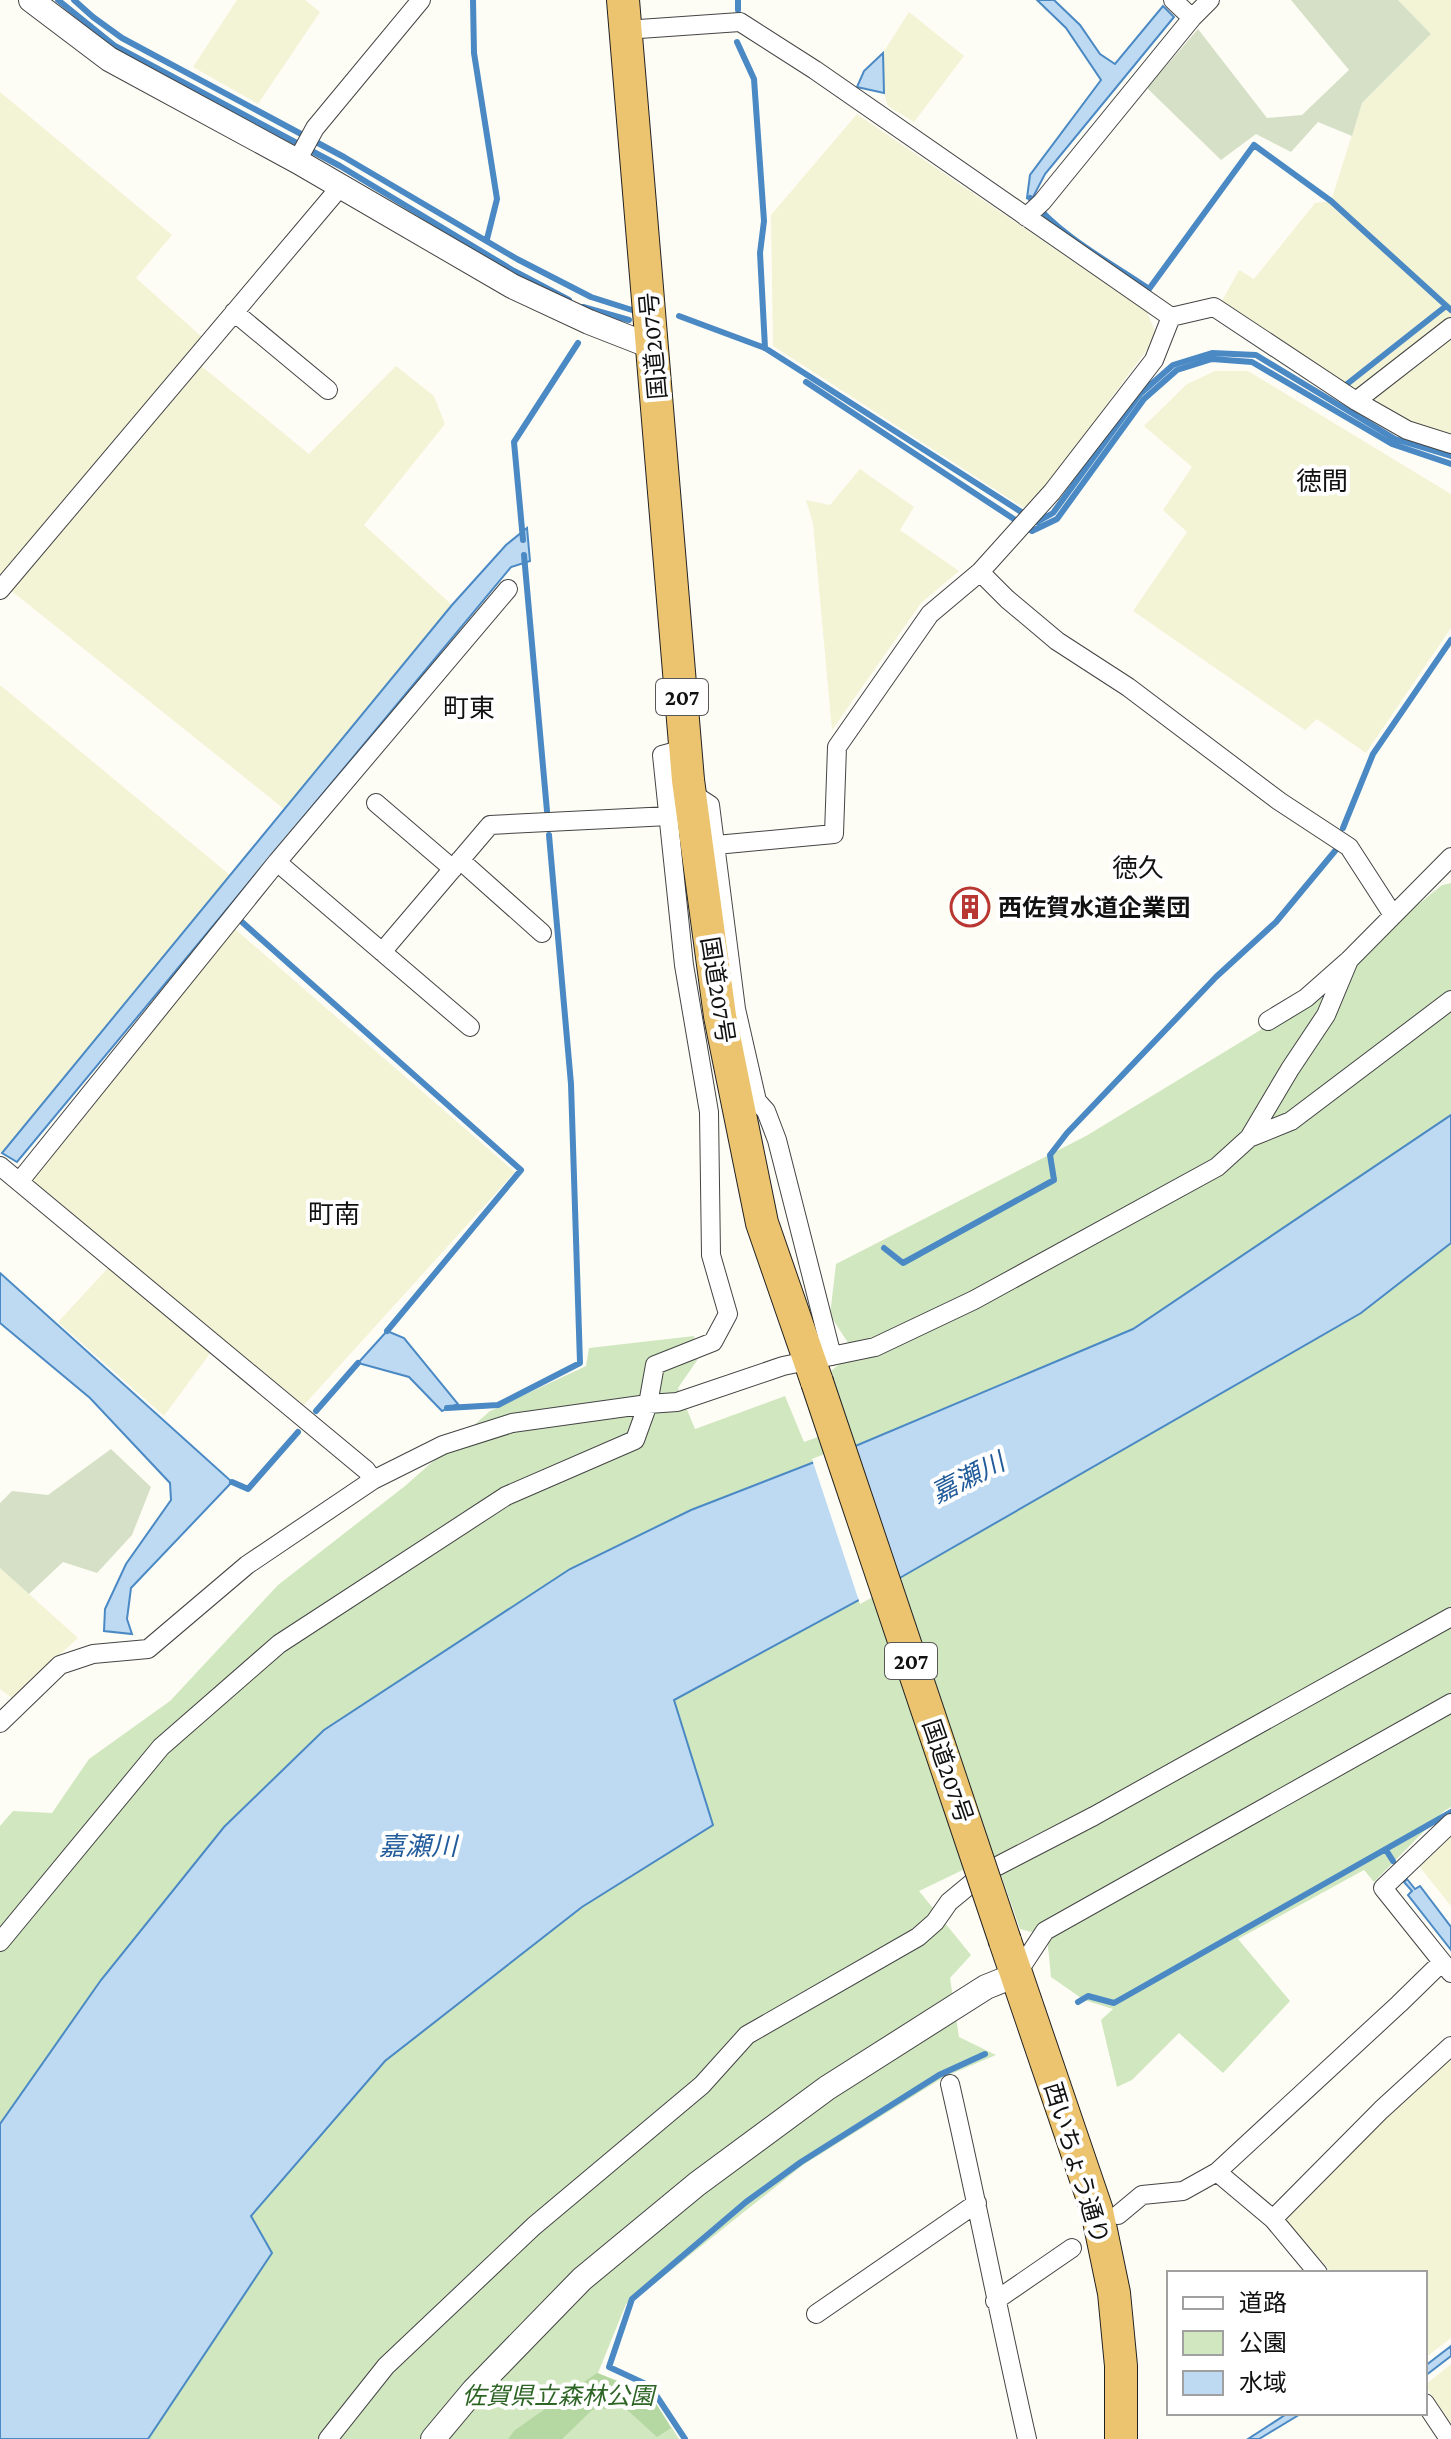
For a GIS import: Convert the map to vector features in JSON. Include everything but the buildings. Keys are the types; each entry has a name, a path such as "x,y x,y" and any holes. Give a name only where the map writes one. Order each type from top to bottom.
{"highway":[{"name":"国道207号","path":"624,15 685,741 720,1016 762,1223 820,1366 1005,1941"},
{"name":"西いちょう通り","path":"1005,1941 1097,2211 1114,2293 1121,2366 1121,2439"}],"street":[{"path":"31,0 109,59 297,161 512,286 589,322 653,347"},
{"path":"297,161 315,128 421,0"},
{"path":"1026,217 1042,202 1182,9 1210,0"},
{"path":"624,15 740,22 815,70 1171,317 1214,307 1351,398 1407,430 1451,444"},
{"path":"0,590 341,186"},
{"path":"234,312 328,390"},
{"path":"716,845 834,834 837,747 930,614 980,572 1052,492 1154,360 1171,317"},
{"path":"1351,398 1451,327"},
{"path":"980,572 1057,641 1128,687 1279,801 1349,847 1393,915"},
{"path":"19,1182 277,862 508,589"},
{"path":"0,1942 161,1747 279,1644 506,1496 635,1440 648,1404 655,1365 713,1342 728,1314 711,1255 709,1112 684,965 662,755 673,752 685,741"},
{"path":"690,792 710,805 736,1009 757,1101 766,1111 777,1140 820,1366"},
{"path":"376,803 542,933"},
{"path":"382,952 490,825 669,816"},
{"path":"1268,1021 1306,998 1349,960 1451,857"},
{"path":"277,862 470,1027"},
{"path":"3,1714 60,1665 93,1654 148,1649 247,1565 373,1480 443,1445 512,1423 677,1402 783,1366 820,1366 875,1347 974,1300 1217,1167 1249,1138 1326,1015 1349,960"},
{"path":"1249,1138 1291,1121 1451,1000"},
{"path":"0,1166 366,1470 373,1480"},
{"path":"328,2439 386,2366 534,2226 702,2085 747,2035 918,1937 935,1922 949,1902 984,1873 1094,1816 1451,1617"},
{"path":"433,2439 474,2390 582,2279 697,2184 827,2088 986,1987 1016,1975 1045,1931 1451,1703"},
{"path":"1118,2215 1142,2195 1183,2191 1217,2172 1399,2004 1446,1967 1383,1888 1451,1823"},
{"path":"1273,2219 1381,2110 1451,2046"},
{"path":"950,2084 1027,2439"},
{"path":"1217,2172 1273,2219 1316,2271"},
{"path":"816,2314 977,2203"},
{"path":"995,2301 1072,2248"},
{"path":"1427,2406 1449,2439"}],"green space":[{"path":"237,0 305,0 320,12 258,104 193,67"},
{"path":"1291,0 1398,0 1431,34 1362,103 1352,136 1318,122 1291,152 1256,134 1221,160 1147,88 1198,29 1267,118 1302,115 1349,70"},
{"path":"1398,0 1451,0 1451,439 1376,407 1222,301 1239,270 1254,279 1315,203 1331,201 1362,103 1431,34"},
{"path":"909,12 964,56 914,122 888,106 884,93 883,53"},
{"path":"0,92 172,235 136,278 202,337 188,355 309,454 396,366 434,396 445,424 364,525 452,605 284,809 9,589 0,599"},
{"path":"857,114 1147,312 1157,336 1053,477 1024,508 773,346 771,215"},
{"path":"1215,371 1248,371 1451,494 1451,628 1366,753 1317,719 1305,730 1133,611 1187,532 1163,510 1192,467 1144,426 1187,384"},
{"path":"860,469 914,507 900,530 959,571 921,603 832,730 813,523 806,500 830,505"},
{"path":"0,685 230,875 2,1153 0,1151"},
{"path":"1451,883 1451,1115 1133,1329 853,1447 691,1510 570,1569 101,1980 0,2124 0,1826 13,1811 52,1813 89,1759 170,1701 278,1585 405,1486 490,1411 586,1366 589,1348 694,1336 698,1359 678,1388 695,1429 785,1396 804,1442 848,1426 831,1371 854,1352 830,1315 836,1264 1086,1136 1277,1020 1442,885"},
{"path":"235,929 515,1172 304,1405 28,1180"},
{"name":"佐賀県立森林公園","path":"1451,1243 1451,1807 1374,1882 1364,1870 1238,1939 1290,2001 1223,2073 1179,2033 1132,2080 1117,2087 1101,2020 1113,2009 1084,2000 1051,1977 1047,1936 1020,1929 994,1855 919,1891 971,1955 950,1978 959,2037 996,2055 944,2077 803,2165 626,2304 598,2373 650,2394 679,2439 148,2439 160,2419 250,2216 385,2060 582,1907 713,1825 674,1700 898,1579 1361,1313"},
{"path":"109,1267 211,1352 164,1416 58,1322"},
{"path":"111,1449 151,1487 132,1535 97,1573 63,1562 29,1594 0,1568 0,1503 12,1491 48,1495"},
{"path":"0,1568 78,1638 12,1698 0,1689"},
{"path":"1451,1836 1451,1906 1419,1866"},
{"path":"1451,2059 1451,2338 1427,2356 1427,2271 1330,2271 1286,2219 1391,2113"},
{"path":"1451,2364 1451,2424 1427,2388 1427,2383"},
{"path":"597,2373 650,2394 671,2428 657,2437 624,2407 592,2410 562,2439 508,2439 515,2430"}],"water":[{"path":"1037,0 1054,0 1080,25 1100,54 1115,64 1163,6 1174,17 1045,174 1033,197 1027,198 1030,175 1101,80 1066,28"},
{"path":"883,53 884,93 857,87 864,71"},
{"path":"527,528 530,561 511,567 17,1162 2,1153 452,605 506,545"},
{"name":"嘉瀬川","path":"1451,1115 1451,1243 1361,1313 898,1579 674,1700 713,1825 582,1907 385,2061 251,2216 272,2253 148,2439 0,2439 0,2124 101,1980 224,1827 324,1730 570,1569 691,1510 853,1447 1133,1329"},
{"path":"0,1273 232,1482 131,1588 127,1619 132,1634 104,1631 105,1609 126,1564 171,1500 170,1483 90,1398 0,1323"},
{"path":"387,1331 404,1338 458,1404 442,1411 409,1377 358,1363"},
{"path":"1407,1879 1415,1889 1420,1886 1451,1927 1451,1950 1408,1895 1412,1891 1404,1882"},
{"path":"1451,2346 1451,2356 1427,2374 1427,2364"},
{"path":"1285,2415 1299,2415 1259,2439 1248,2439"}],"pier":[{"path":"852,1443 899,1583 860,1604 812,1459"}],"waterway":[{"path":"58,0 115,46 340,166 514,271 569,300"},
{"path":"74,0 122,38 344,157 517,259 591,297 632,310"},
{"path":"473,0 474,53 497,199 487,239"},
{"path":"738,0 738,10"},
{"path":"737,42 754,79 764,221 760,253 765,348"},
{"path":"1030,198 1070,237 1149,289 1254,145 1331,201 1451,310"},
{"path":"1342,388 1446,306"},
{"path":"583,307 629,320"},
{"path":"679,316 765,348 1037,522 1053,513 1140,394 1173,365 1212,353 1256,355 1395,439 1451,456"},
{"path":"523,540 514,442 578,343"},
{"path":"806,382 1032,531 1057,519 1144,399 1177,370 1212,359 1252,362 1392,444 1451,464"},
{"path":"524,555 547,811"},
{"path":"1343,828 1373,754 1451,640"},
{"path":"447,1408 498,1405 580,1363 571,1084 549,835"},
{"path":"884,1248 903,1263 1054,1180 1050,1155 1067,1133 1216,977 1276,922 1335,851"},
{"path":"242,922 521,1170 387,1331"},
{"path":"316,1411 358,1363"},
{"path":"232,1482 248,1489 298,1432"},
{"path":"1078,2002 1088,1996 1114,2003 1451,1812"},
{"path":"1386,1850 1393,1861"},
{"path":"685,2439 650,2386 609,2367 632,2299 746,2202 801,2162 939,2075 985,2054"}],"place":[{"name":"西佐賀水道企業団","path":"970,907"}],"district":[{"name":"徳間","path":"1322,481"},
{"name":"町東","path":"469,708"},
{"name":"徳久","path":"1138,868"},
{"name":"町南","path":"334,1214"}]}
